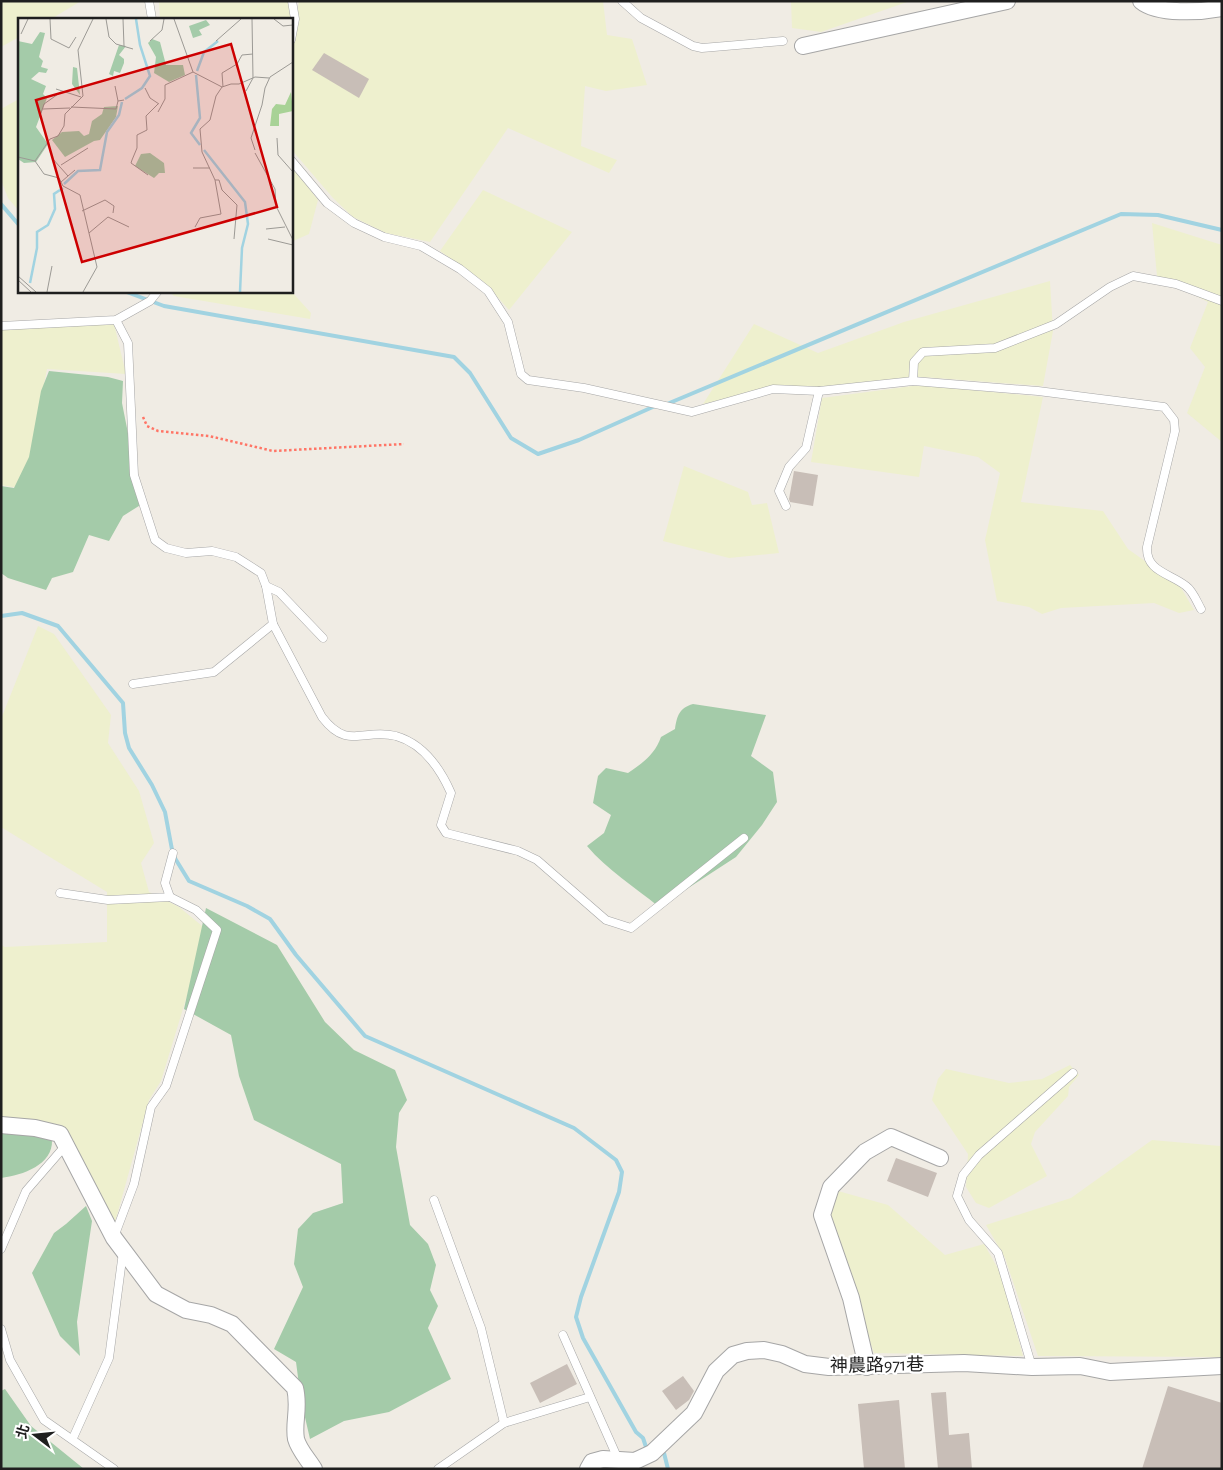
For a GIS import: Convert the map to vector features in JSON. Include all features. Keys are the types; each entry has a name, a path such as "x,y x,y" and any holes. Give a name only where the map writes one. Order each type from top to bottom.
{"street":[{"path":"803,46 1007,1"},
{"path":"1141,1 1147,6 1162,11 1222,8"},
{"path":"1,1125 51,1130 60,1134 119,1244 156,1294 186,1310 211,1315 232,1324 295,1388 299,1402 296,1437 299,1446 314,1469"},
{"path":"866,1367 851,1298 822,1215 831,1187 865,1152 891,1137 940,1158"},
{"name":"神農路971巷","path":"588,1469 592,1462 603,1459 635,1461 652,1453 665,1443 694,1413 716,1372 733,1355 746,1351 764,1350 782,1354 805,1364 829,1367 964,1362 1032,1367 1080,1366 1110,1372 1222,1366"}],"lane":[{"path":"149,1 152,18"},
{"path":"292,1 295,19 292,35"},
{"path":"622,1 641,18 693,46 702,48 783,41"},
{"path":"292,161 327,203 354,223 384,237 421,246 460,269 488,291 508,322 521,374 528,380 584,388 692,412 773,389 819,391 913,380 1038,391 1164,407 1174,420 1175,431 1146,557 1152,567 1188,586 1201,609"},
{"path":"913,380 914,362 923,352 995,348 1056,324 1110,287 1132,276 1176,284 1222,301"},
{"path":"1,326 116,320 150,301 157,292"},
{"path":"116,320 128,343 134,475 154,540 166,548 186,553 212,551 236,557 261,572 266,586 273,624 322,717 332,731 343,736 395,736 413,744 430,757 441,771 451,792 441,825 446,833 518,851 537,860 606,920 631,928 744,838"},
{"path":"786,506 780,492 789,467 806,448 819,391"},
{"path":"266,586 279,592 324,638"},
{"path":"133,684 214,672 273,624"},
{"path":"170,897 165,883 173,853"},
{"path":"60,893 108,900 170,897 196,910 217,930 166,1086 151,1108 119,1244 109,1358 73,1438"},
{"path":"1032,1367 998,1253 968,1220 957,1196 962,1175 980,1155 1072,1073"},
{"path":"1,1249 26,1190 66,1145"},
{"path":"434,1200 481,1328 504,1423"},
{"path":"1,1329 10,1360 44,1420 73,1438 114,1469"},
{"path":"563,1335 618,1459"},
{"path":"438,1469 504,1423 590,1397"}],"path":[{"path":"142,409 147,426 158,431 209,436 273,451 404,444"}],"green space":[{"path":"1,1 81,1 53,18 18,18 18,38 1,47"},
{"path":"159,1 288,1 292,18 160,18"},
{"path":"299,1 603,1 607,35 632,39 647,85 606,91 585,86 581,146 617,160 609,173 508,128 430,242 386,233 353,217 333,198 292,150 292,50"},
{"path":"791,1 910,1 821,32 792,28"},
{"path":"18,100 18,210 8,198 1,180 1,109"},
{"path":"292,166 318,200 309,234 292,242"},
{"path":"483,190 572,232 509,310 484,282 440,251"},
{"path":"1152,223 1222,245 1222,442 1187,413 1205,367 1190,348 1208,302 1157,276"},
{"path":"1050,281 1053,331 1043,386 923,377 820,387 778,386 703,404 754,324 818,353 904,322"},
{"path":"169,292 292,292 311,313 310,319 174,296"},
{"path":"114,324 126,374 47,369 24,489 1,485 1,329"},
{"path":"49,371 108,377 123,381 122,403 142,504 123,516 109,541 89,535 73,572 52,578 46,590 8,578 1,573 1,486 14,488 29,457 41,391"},
{"path":"920,385 1043,397 1021,502 1103,511 1128,549 1180,586 1194,610 1179,613 1154,603 1061,608 1042,614 1029,607 997,601 985,540 1000,473 978,457 924,446 919,477 811,462 822,398"},
{"path":"684,466 748,492 752,505 767,503 779,553 729,558 663,541"},
{"path":"38,626 54,634 111,715 108,743 139,791 154,843 141,863 149,892 179,907 207,930 161,1081 149,1100 114,1226 62,1125 1,1117 1,945 5,947 107,942 107,892 1,827 1,719"},
{"path":"693,704 766,715 751,756 773,772 777,802 762,825 736,857 659,907 612,871 587,846 604,833 611,815 593,803 598,776 606,768 628,773 639,766 652,753 661,737 675,729 678,716 682,710"},
{"path":"206,908 277,945 325,1022 354,1050 395,1070 407,1100 399,1113 396,1147 410,1225 428,1244 436,1265 430,1290 438,1306 428,1328 451,1379 389,1412 344,1421 310,1439 301,1400 296,1362 274,1349 303,1287 294,1264 298,1229 313,1213 343,1203 341,1164 254,1120 239,1076 231,1035 184,1009"},
{"path":"1070,1065 1079,1075 1069,1087 1068,1096 1035,1132 1031,1144 1047,1176 989,1208 976,1203 966,1187 968,1154 932,1100 938,1079 946,1069 1009,1083 1042,1079"},
{"path":"1,1131 14,1131 52,1140 48,1156 27,1171 1,1178"},
{"path":"1152,1140 1220,1146 1222,1148 1222,1357 1038,1356 1005,1258 986,1225 1071,1198"},
{"path":"838,1191 888,1205 945,1255 984,1244 1000,1272 1023,1356 874,1353 827,1216 832,1200"},
{"path":"86,1206 92,1221 77,1322 80,1356 60,1336 32,1273 54,1233"},
{"path":"5,1389 31,1426 84,1469 1,1469 1,1391"}],"building":[{"path":"324,53 369,79 359,98 312,70"},
{"path":"794,471 818,475 813,506 790,502"},
{"path":"896,1158 937,1173 928,1197 887,1181"},
{"path":"567,1364 577,1384 540,1403 530,1383"},
{"path":"683,1376 694,1391 689,1400 676,1410 662,1391"},
{"path":"1168,1386 1222,1403 1222,1469 1142,1469"},
{"path":"946,1392 949,1435 969,1433 972,1469 938,1469 931,1393"},
{"path":"899,1400 905,1469 864,1469 858,1404"}],"waterway":[{"path":"1,204 18,224"},
{"path":"667,404 1121,214 1158,215 1222,230"},
{"path":"127,292 164,306 454,357 470,373 511,438 538,454 579,440 655,406"},
{"path":"1,616 22,613 58,626 123,703 125,733 129,748 152,785 165,812 173,855 189,881 247,906 270,919 296,955 365,1036 574,1128 616,1160 622,1172 619,1192 581,1297 576,1317 583,1338 636,1432 643,1438 647,1450"},
{"path":"660,1453 664,1453 668,1469"}]}
